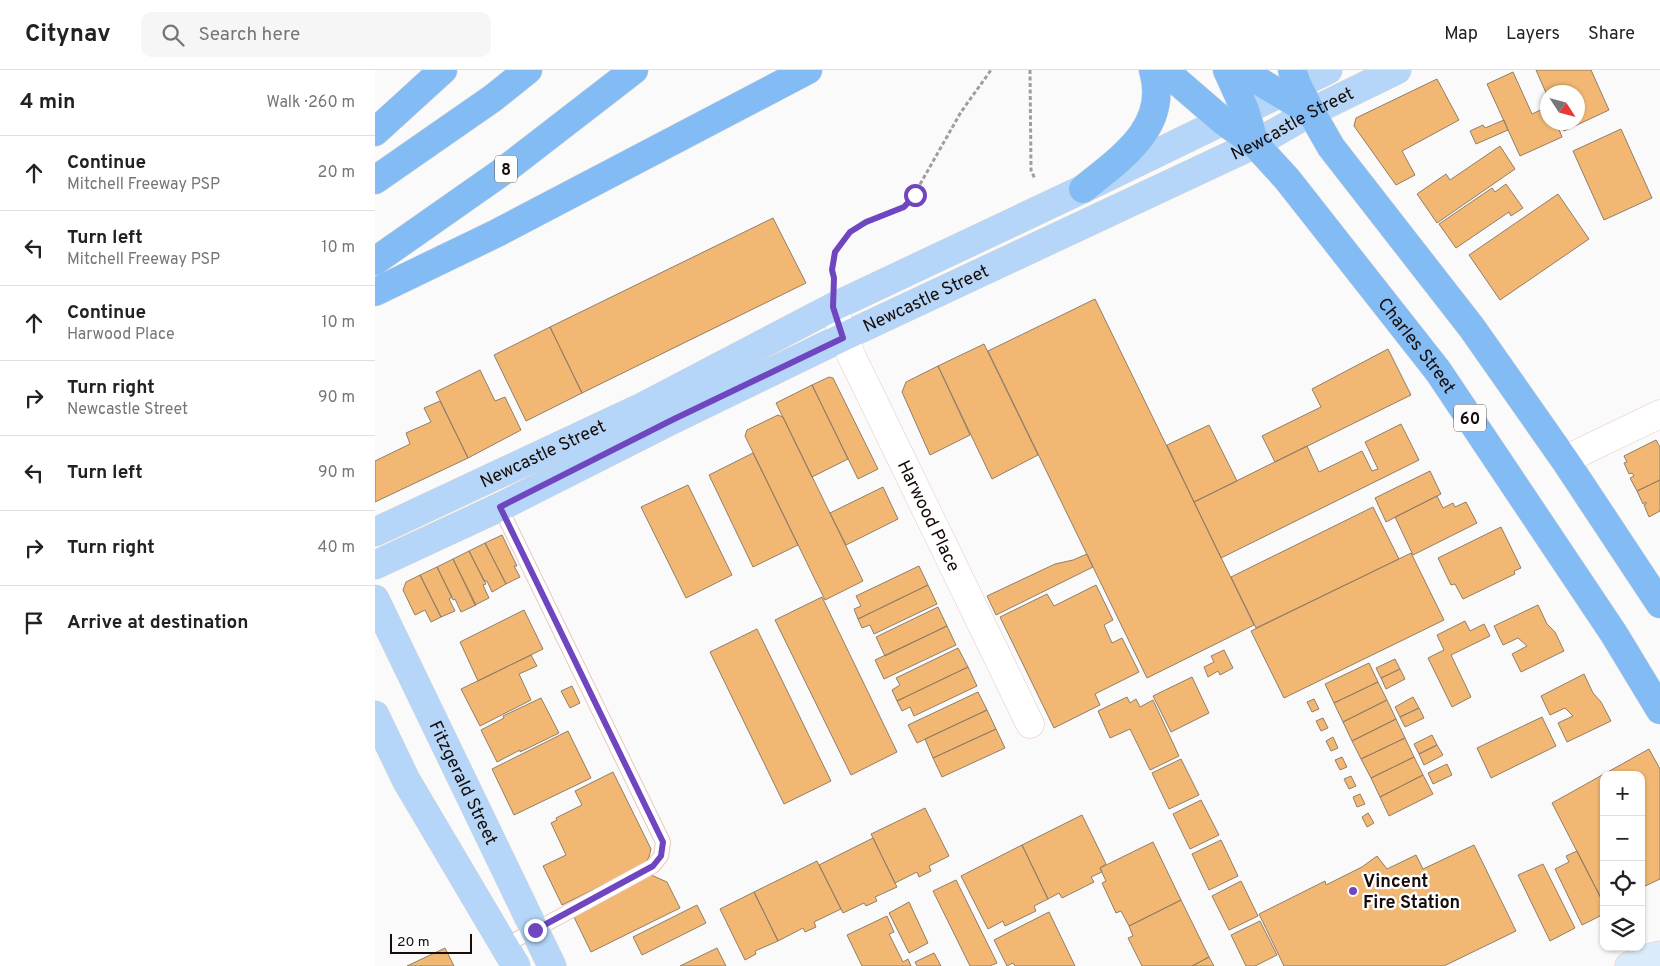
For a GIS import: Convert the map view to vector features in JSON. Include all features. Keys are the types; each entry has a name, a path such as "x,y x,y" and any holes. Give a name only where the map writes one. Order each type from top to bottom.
{"highway":[{"path":"375,132 443,70"},
{"path":"375,180 493,98 528,70"},
{"name":"8","path":"375,261 502,172 634,70"},
{"path":"375,292 497,233 808,70"},
{"path":"1083,189 1132,147 1146,128 1152,117 1157,100 1158,87 1153,70"},
{"name":"Charles Street","path":"1164,70 1234,116 1255,144 1287,179 1438,371 1614,634 1660,710"},
{"path":"1227,70 1234,116"},
{"path":"1240,70 1289,83 1311,112 1331,147 1473,328 1566,462 1660,604"}],"main road":[{"name":"Newcastle Street","path":"375,532 641,408 833,307 1234,116 1289,83 1328,70"},
{"name":"Newcastle Street","path":"375,565 500,507 672,420 843,338 1255,144 1311,112 1397,70"},
{"name":"Fitzgerald Street","path":"375,599 552,966"},
{"path":"375,716 407,780 510,956"}],"street":[{"name":"Harwood Place","path":"833,307 843,338 1030,724"},
{"path":"1566,462 1579,453 1660,414"}],"lane":[{"path":"500,507 663,842 661,856 653,866 535,930 510,956"}],"path":[{"path":"833,307 834,278 832,270 833,258 838,246 850,232 866,222 904,207 910,202 961,112 991,70"},
{"path":"1030,70 1031,170 1035,179"}],"building":[{"path":"1536,70 1591,70 1609,110 1585,121 1585,85 1543,85"},
{"path":"1513,72 1532,114 1540,110 1540,130 1559,130 1562,137 1520,156 1487,84"},
{"path":"1437,79 1459,120 1402,151 1415,175 1396,185 1354,126 1356,118"},
{"path":"1504,120 1508,130 1476,144 1470,131 1483,125 1485,128"},
{"path":"1621,129 1652,198 1604,220 1573,151"},
{"path":"1500,146 1515,169 1437,223 1417,194 1446,174 1450,180"},
{"path":"1506,184 1523,208 1511,216 1509,212 1456,248 1439,224 1492,188 1495,192"},
{"path":"1558,194 1589,239 1500,300 1469,255"},
{"path":"773,218 806,283 582,393 550,327"},
{"path":"1095,299 1254,625 1147,678 988,351"},
{"path":"550,327 582,393 526,421 494,355"},
{"path":"984,344 1038,455 992,479 938,366"},
{"path":"1388,349 1411,395 1275,462 1262,436 1321,407 1312,389"},
{"path":"938,366 970,435 930,455 902,392 906,382"},
{"path":"480,370 495,401 505,397 521,430 468,458 436,392"},
{"path":"829,377 833,378 878,469 858,479 812,385"},
{"path":"812,385 848,459 812,477 776,403"},
{"path":"440,401 468,458 375,502 375,461 410,444 406,433 431,422 424,408"},
{"path":"778,415 783,417 863,581 825,600 745,436 747,430"},
{"path":"1401,424 1419,460 1221,558 1194,502 1307,446 1319,472 1362,451 1372,471 1378,469 1365,442"},
{"path":"1209,425 1237,481 1194,502 1167,445"},
{"path":"1656,440 1660,447 1660,480 1637,491 1630,478 1634,476 1632,473 1629,474 1624,463 1627,462 1624,456"},
{"path":"753,453 798,545 753,567 709,475"},
{"path":"1430,471 1441,494 1386,522 1375,498"},
{"path":"1660,480 1660,511 1649,517 1644,505 1646,502 1643,504 1637,491"},
{"path":"688,485 732,575 686,598 641,507"},
{"path":"883,487 898,519 846,545 830,513"},
{"path":"1437,496 1443,508 1453,503 1455,507 1466,502 1477,523 1413,555 1395,517"},
{"path":"1373,507 1399,559 1256,628 1231,577"},
{"path":"1501,527 1521,568 1514,571 1515,574 1463,599 1455,584 1451,585 1438,558"},
{"path":"502,535 517,566 514,566 520,577 506,584 485,543"},
{"path":"485,543 506,584 492,592 487,581 484,581 469,551"},
{"path":"469,551 486,584 483,585 489,598 475,605 453,559"},
{"path":"1411,553 1444,620 1284,698 1251,631"},
{"path":"1087,554 1093,567 996,615 987,596 1055,564 1073,560"},
{"path":"453,559 476,605 461,612 437,567"},
{"path":"919,566 928,585 858,619 854,609 861,606 856,596"},
{"path":"437,567 452,597 449,599 455,611 441,617 420,575"},
{"path":"420,575 441,617 431,622 425,610 415,615 403,590 406,582"},
{"path":"928,585 937,604 874,634 870,625 862,628 858,619"},
{"path":"1096,585 1113,620 1104,625 1112,643 1122,638 1139,672 1095,694 1100,705 1054,728 1000,617 1047,594 1054,606"},
{"path":"822,597 897,752 851,775 775,620"},
{"path":"1538,605 1547,624 1555,632 1564,651 1521,672 1512,654 1527,646 1518,638 1503,645 1494,626"},
{"path":"938,607 947,626 885,656 876,637"},
{"path":"524,610 543,649 478,681 460,642"},
{"path":"1465,621 1470,631 1484,624 1490,636 1451,655 1471,697 1452,707 1428,658 1444,650 1437,635"},
{"path":"947,626 956,645 884,679 875,660"},
{"path":"757,629 831,781 784,804 710,652"},
{"path":"958,648 968,667 897,701 892,690 900,685 896,678"},
{"path":"1224,650 1233,668 1220,675 1218,671 1208,677 1204,667 1214,662 1211,656"},
{"path":"531,655 537,666 519,674 531,700 480,726 461,689"},
{"path":"1395,659 1400,669 1381,678 1376,668"},
{"path":"1369,663 1378,682 1334,703 1325,684"},
{"path":"968,667 977,686 914,716 910,707 902,711 897,701"},
{"path":"1400,669 1405,679 1386,689 1381,678"},
{"path":"1584,674 1593,693 1601,702 1611,721 1567,742 1558,723 1573,716 1565,708 1550,715 1541,696"},
{"path":"1192,677 1209,713 1171,732 1153,696"},
{"path":"1378,682 1387,700 1343,722 1334,703"},
{"path":"572,686 580,703 570,708 561,691"},
{"path":"978,692 987,710 917,743 908,725"},
{"path":"1127,697 1130,703 1136,699 1140,707 1153,700 1179,756 1150,770 1130,729 1110,738 1098,711"},
{"path":"1413,697 1419,708 1400,717 1395,707"},
{"path":"541,698 559,733 497,762 481,730 504,718 503,716"},
{"path":"1314,699 1319,709 1312,712 1307,702"},
{"path":"1387,700 1396,719 1352,741 1343,722"},
{"path":"1419,708 1424,718 1405,727 1400,717"},
{"path":"987,710 996,729 933,758 925,739"},
{"path":"1542,717 1556,746 1491,778 1477,748"},
{"path":"1323,718 1328,728 1321,731 1316,721"},
{"path":"1396,719 1405,738 1361,759 1352,741"},
{"path":"996,729 1005,748 942,777 933,758"},
{"path":"568,731 591,778 514,815 492,769"},
{"path":"1432,735 1437,745 1419,754 1414,744"},
{"path":"1333,737 1338,748 1331,751 1326,741"},
{"path":"1405,738 1414,757 1371,778 1361,759"},
{"path":"1437,745 1443,755 1424,765 1419,754"},
{"path":"1649,749 1660,769 1660,879 1645,886 1645,771 1609,771"},
{"path":"1342,757 1347,767 1340,770 1335,760"},
{"path":"1414,757 1423,775 1380,797 1371,778"},
{"path":"1181,759 1199,795 1169,809 1152,773"},
{"path":"1447,764 1452,775 1433,784 1428,773"},
{"path":"613,772 651,849 649,857 645,864 562,905 543,866 566,855 551,823 557,820 556,818 582,805 575,791"},
{"path":"1423,775 1433,794 1389,816 1380,797"},
{"path":"1351,776 1356,786 1349,789 1344,779"},
{"path":"1600,776 1600,896 1552,803"},
{"path":"1360,794 1365,804 1357,807 1353,797"},
{"path":"1201,800 1219,835 1190,849 1173,814"},
{"path":"925,808 949,856 929,866 931,871 919,877 917,872 895,883 871,834"},
{"path":"1368,813 1374,823 1367,827 1362,817"},
{"path":"1082,815 1106,864 1100,868 1102,872 1091,877 1094,882 1062,898 1059,893 1048,899 1022,845"},
{"path":"873,838 897,887 875,897 877,901 866,906 864,903 843,913 819,865"},
{"path":"1221,840 1238,876 1209,890 1192,854"},
{"path":"1153,842 1181,900 1129,926 1121,911 1116,913 1102,883 1106,881 1100,868"},
{"path":"1022,845 1048,899 1034,906 1036,911 1005,926 1003,921 988,929 961,876"},
{"path":"1474,845 1516,931 1444,966 1284,966 1259,914 1325,881 1326,885 1362,867 1377,856 1387,869 1416,855 1423,869"},
{"path":"1577,851 1600,896 1600,916 1582,925 1555,869 1569,862 1566,856"},
{"path":"817,861 841,909 814,922 816,927 805,932 803,928 778,941 754,892"},
{"path":"1543,864 1575,928 1550,941 1518,875"},
{"path":"649,874 667,882 680,908 591,952 572,913"},
{"path":"956,880 997,963 990,966 970,966 933,891"},
{"path":"1241,881 1258,916 1229,930 1212,896"},
{"path":"754,892 778,941 755,951 756,954 745,960 720,909"},
{"path":"1181,900 1209,957 1192,966 1142,966 1128,938 1133,936 1129,926"},
{"path":"909,902 928,943 909,953 889,913"},
{"path":"697,905 706,923 642,955 633,937"},
{"path":"1049,912 1075,966 1015,966 1013,963 1007,966 994,940"},
{"path":"887,916 894,932 889,934 903,962 908,959 911,966 862,966 847,935"},
{"path":"1260,921 1277,955 1255,966 1246,966 1231,935"},
{"path":"445,948 454,966 407,966"},
{"path":"717,948 726,966 680,966"},
{"path":"934,953 941,966 917,966 915,962"},
{"path":"1209,957 1214,966 1192,966"}],"place":[{"name":"Vincent Fire Station","path":"1353,891"}],"route":[{"path":"535,930 653,866 661,856 663,842 500,507 672,420 843,338 833,307 834,278 832,270 833,258 838,246 850,232 866,222 904,207 915,195"}]}
